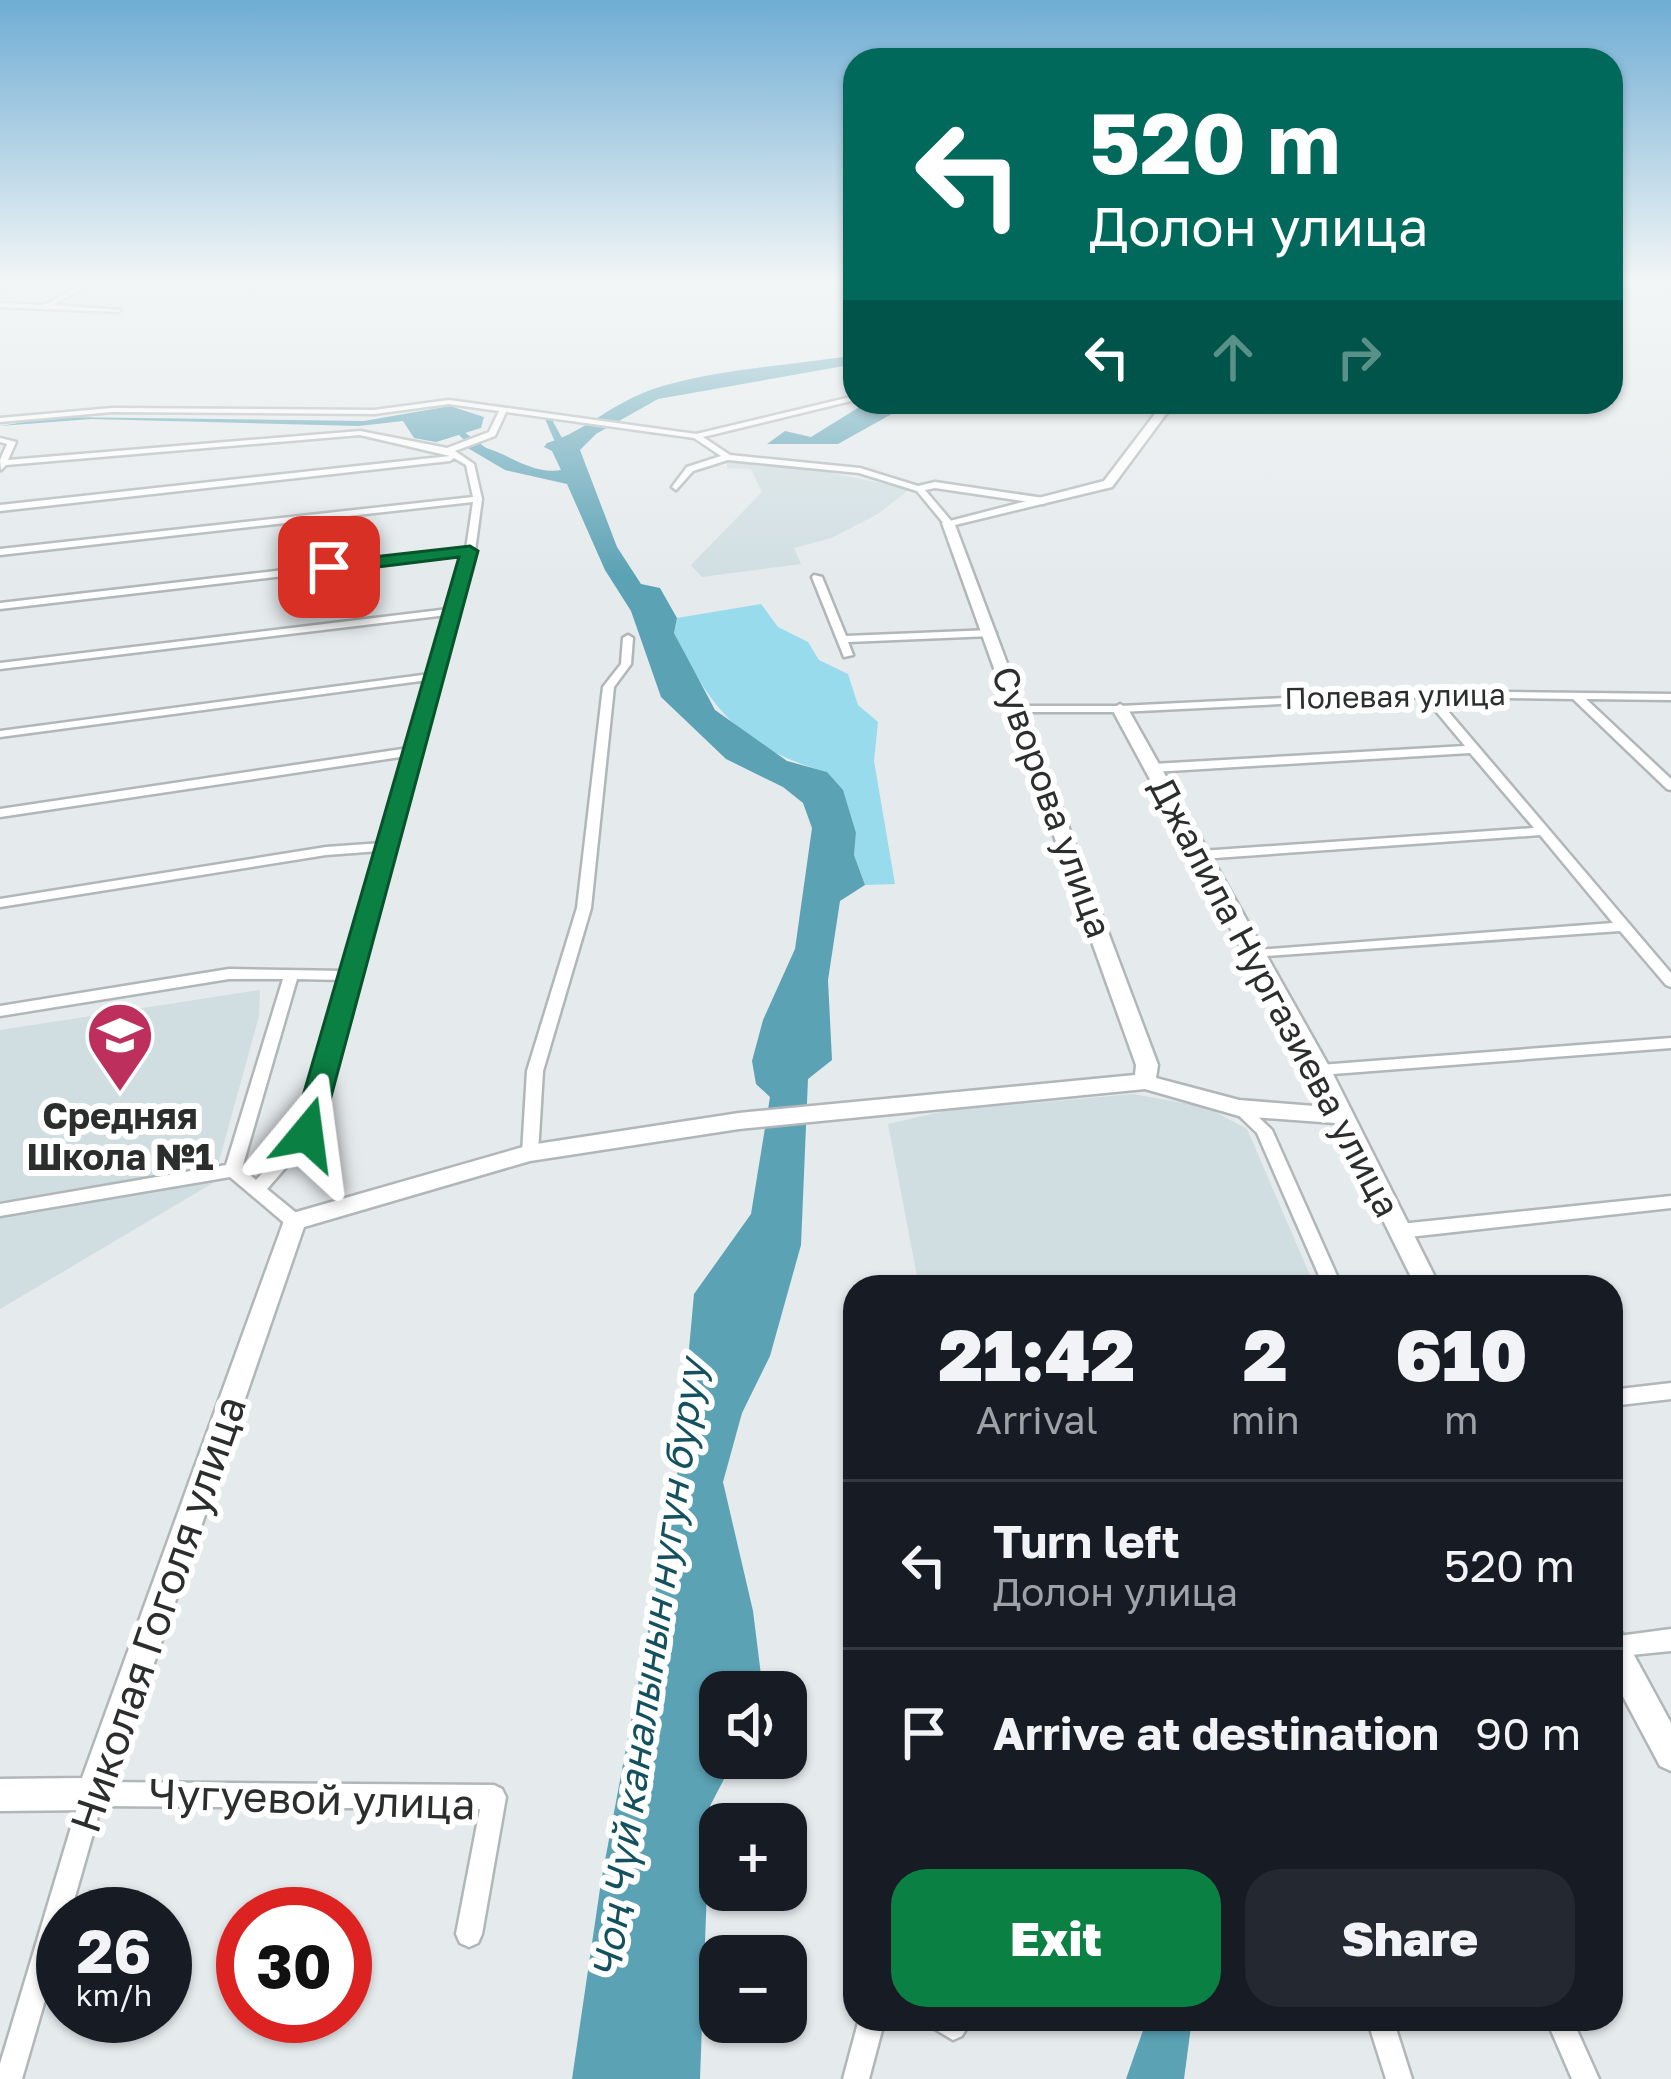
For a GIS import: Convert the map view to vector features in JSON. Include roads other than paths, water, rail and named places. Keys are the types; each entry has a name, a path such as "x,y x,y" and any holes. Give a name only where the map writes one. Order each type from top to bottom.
{"street":[{"path":"0,419 112,410 374,412 449,402 696,436 843,401"},
{"path":"0,508 465,451 501,424 504,409"},
{"path":"948,523 1108,484 1161,414"},
{"path":"1,465 360,433 465,451"},
{"path":"696,436 728,457"},
{"path":"0,440 12,442 1,465"},
{"path":"256,1190 307,1134 416,751 470,551 478,499 465,451"},
{"path":"676,487 690,469 728,457 860,471 919,488 935,485 1044,501"},
{"name":"Суворова улица","path":"919,488 948,523 991,633 1147,1065 1144,1082"},
{"path":"0,552 478,499"},
{"path":"0,606 470,551"},
{"path":"817,577 848,655"},
{"path":"0,666 455,611"},
{"path":"844,639 991,633"},
{"path":"530,1153 536,1071 584,908 609,686 626,664 628,638"},
{"path":"0,734 437,676"},
{"path":"1427,694 1671,982"},
{"name":"Полевая улица","path":"1016,709 1120,709 1427,694 1671,698"},
{"path":"1576,696 1671,786"},
{"name":"Джалила Нургазиева улица","path":"1120,709 1320,1070 1422,1275"},
{"path":"1153,768 1474,749"},
{"path":"0,813 416,751"},
{"path":"1201,855 1543,830"},
{"path":"0,903 326,851 389,846"},
{"path":"1256,954 1624,926"},
{"path":"0,1011 229,974 352,976"},
{"path":"233,1170 291,974"},
{"path":"1320,1070 1671,1043"},
{"path":"233,1170 294,1221 530,1153 739,1121 1144,1082 1239,1108 1343,1116"},
{"path":"1239,1108 1264,1130 1328,1275"},
{"path":"0,1210 233,1170"},
{"path":"1400,1231 1671,1202"},
{"name":"Николая Гоголя улица","path":"9,2079 93,1794 294,1221"},
{"path":"1623,1397 1671,1391"},
{"path":"1623,1644 1671,1640"},
{"path":"1623,1666 1671,1755"},
{"name":"Чугуевой улица","path":"0,1795 494,1798 469,1934"},
{"path":"856,2079 869,2031"},
{"path":"1383,2031 1399,2079"},
{"path":"1564,2031 1586,2079"}],"water":[{"name":"Чоң Чүй каналынын нугун буруу","path":"677,382 754,382 658,399 596,434 580,450 617,547 641,584 660,588 677,618 674,633 715,710 787,761 827,772 843,790 856,833 854,855 865,885 840,901 828,980 832,1060 808,1079 801,1245 770,1356 742,1413 723,1482 753,1611 760,1671 699,1671 699,1779 724,1779 712,1803 699,1803 699,1911 706,1911 705,1935 699,1935 700,2079 572,2079 601,1882 678,1470 694,1294 751,1214 770,1097 756,1084 752,1061 763,1020 795,949 812,828 803,803 783,787 726,759 661,697 631,611 605,570 567,484 505,470 466,447 488,448 535,468 561,470 552,451 544,447 547,443 636,396"},
{"path":"450,406 484,417 481,428 436,442 414,438 403,421 359,426 91,419 0,426 56,417 364,421"},
{"path":"848,414 892,414 838,444 767,444 785,431 811,437"},
{"path":"1143,2031 1190,2031 1184,2079 1126,2079"}],"waterway":[{"path":"546,416 558,440 576,443"},
{"path":"464,435 489,455"}],"place":[{"name":"Средняя Школа №1","path":"120,1094"}]}
